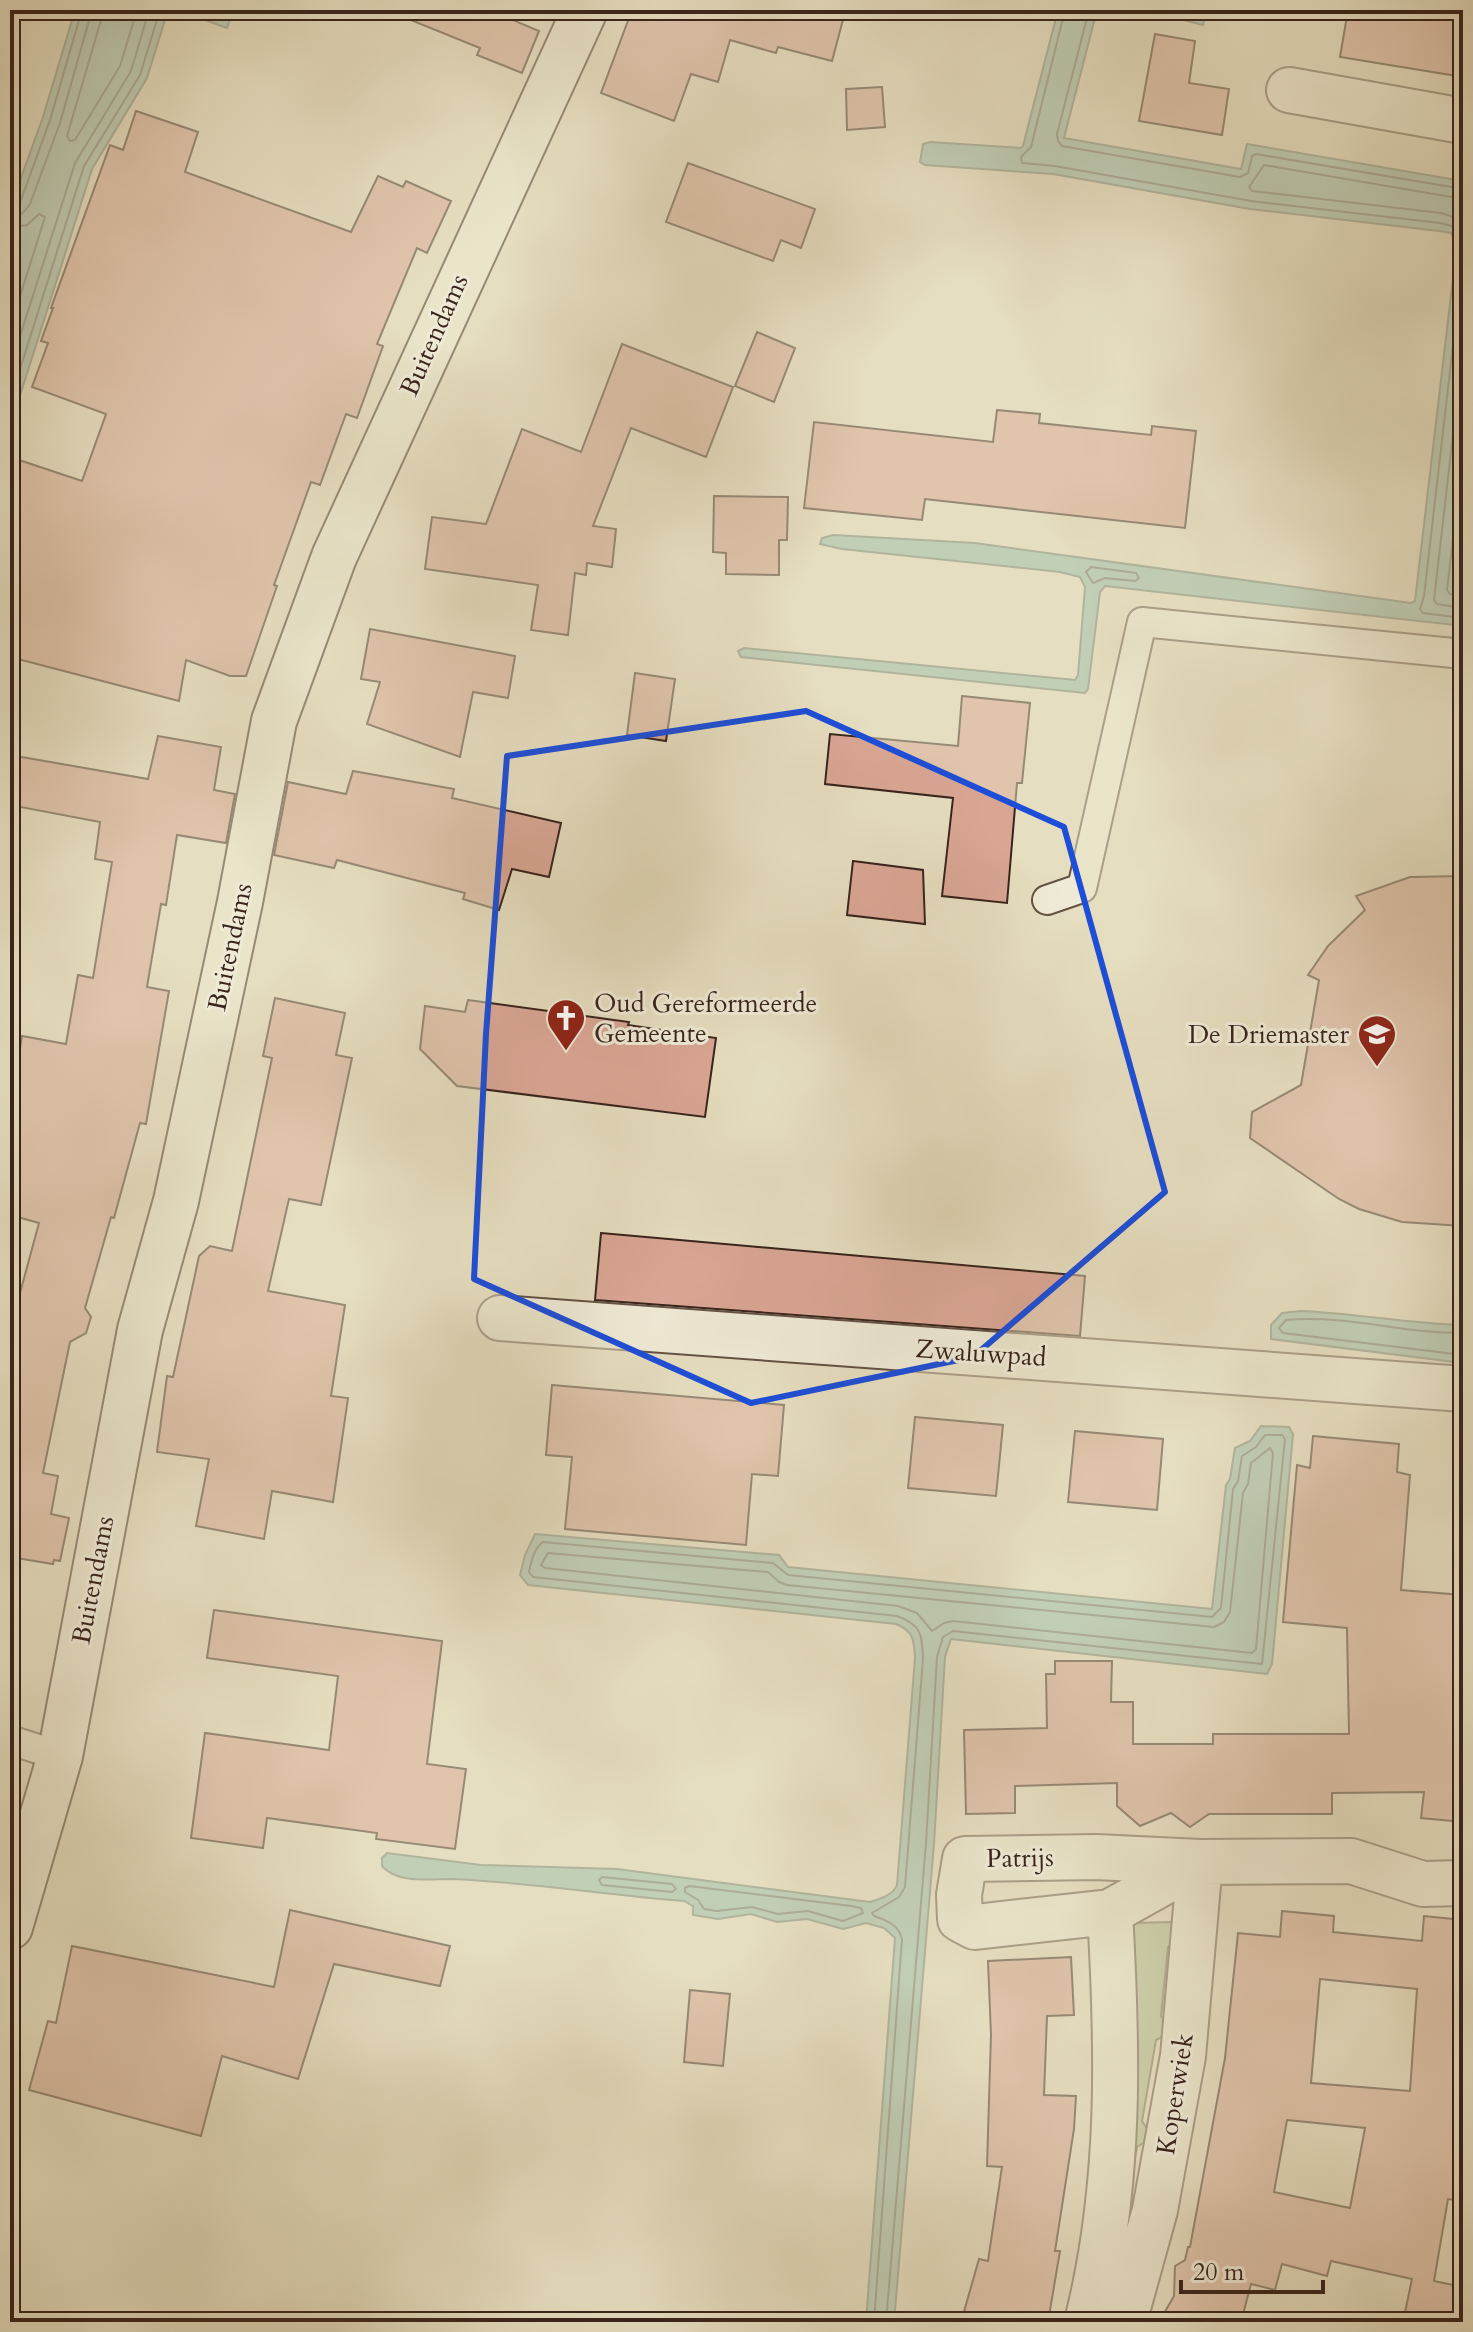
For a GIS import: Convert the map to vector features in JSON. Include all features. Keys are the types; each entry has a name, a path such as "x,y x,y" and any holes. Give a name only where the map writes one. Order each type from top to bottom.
{"street":[{"name":"Buitendams","path":"10,1927 60,1756 140,1330 176,1201 240,902 274,721 334,557 585,10"},
{"path":"1289,90 1463,121"},
{"name":"Zwaluwpad","path":"500,1318 1463,1389"},
{"name":"Patrijs","path":"1200,1862 1110,1912 975,1927 960,1919 959,1895 965,1859 1096,1857 1200,1862 1351,1861 1423,1884 1463,1883"},
{"name":"Koperwiek","path":"1124,2322 1155,2210 1183,2056 1200,1862"},
{"name":"Koperwiek","path":"1087,2322 1108,2210 1116,2117 1116,2016 1110,1912"}],"lane":[{"path":"1047,900 1082,888 1142,622 1463,654"},
{"path":"10,1740 60,1756"}],"highlighted area":[{"path":"806,711 1064,827 1165,1192 973,1357 751,1403 474,1279 486,1034 507,756"}],"shaded area":[{"path":"1172,1922 1182,1936 1168,1947 1161,2016 1172,2032 1156,2040 1142,2121 1153,2137 1137,2147 1124,2215 1136,2231 1111,2259 1121,1943 1133,1923"}],"water":[{"path":"75,10 168,10 147,78 92,169 10,427 10,208 43,117"},
{"path":"177,10 233,10 227,28"},
{"path":"1058,10 1097,10 1064,138 1241,169 1247,144 1463,181 1463,626 1105,586 1100,592 1085,693 741,657 738,651 744,648 1075,680 1078,675 1085,587 1080,577 1060,572 842,549 820,544 822,538 833,535 975,543 1411,603 1415,601 1457,244 1451,233 1250,209 1053,174 925,165 920,162 923,144 930,142 1023,146"},
{"path":"1143,10 1206,10 1203,25"},
{"path":"1301,1311 1463,1325 1463,1363 1271,1339 1271,1325 1282,1313"},
{"path":"1261,1426 1289,1427 1293,1434 1272,1664 1267,1674 951,1639 945,1657 934,1844 894,2322 866,2322 895,1938 884,1928 866,1923 843,1929 807,1919 777,1922 751,1914 718,1919 693,1915 693,1906 684,1901 509,1883 405,1878 382,1866 382,1858 387,1853 481,1865 617,1869 870,1902 886,1896 897,1885 915,1658 910,1633 896,1624 528,1585 520,1575 535,1534 779,1555 788,1567 1212,1609 1226,1485 1230,1479 1235,1448 1250,1441"}],"building":[{"path":"392,10 489,10 539,31 522,73 477,55 480,48"},
{"path":"632,10 817,10 844,16 832,61 778,47 776,53 730,40 718,82 691,74 674,121 601,93"},
{"path":"1348,10 1463,10 1463,77 1340,57"},
{"path":"1155,34 1195,41 1189,83 1229,89 1222,135 1139,121"},
{"path":"882,87 885,127 847,130 846,89"},
{"path":"136,111 198,132 185,172 351,232 378,176 403,187 406,181 451,201 427,253 417,248 377,344 383,346 357,418 346,414 320,485 311,482 246,676 230,676 186,660 179,701 10,657 10,457 82,481 106,414 32,387 48,343 41,341 51,308 110,145 123,150"},
{"path":"688,163 815,209 801,248 781,240 773,261 666,222"},
{"path":"757,332 795,348 774,402 735,386"},
{"path":"622,344 733,387 706,457 631,428 593,526 616,529 612,567 587,563 586,575 575,573 568,635 531,630 538,585 425,569 432,517 486,524 522,429 581,452"},
{"path":"997,410 1040,414 1039,423 1151,435 1152,426 1196,431 1185,528 925,499 922,520 804,508 814,422 993,442"},
{"path":"714,496 788,497 787,540 779,540 779,575 726,574 726,553 713,552"},
{"path":"370,629 515,656 508,698 473,692 460,757 367,724 380,682 361,679"},
{"path":"635,673 675,679 666,741 627,735"},
{"path":"962,696 1030,703 1022,783 1017,783 1007,903 942,896 953,798 825,784 830,734 958,746"},
{"path":"158,736 221,747 214,790 235,794 226,843 177,835 166,905 161,904 147,987 169,991 146,1124 140,1123 114,1218 111,1217 85,1308 91,1317 86,1333 70,1342 43,1473 58,1476 51,1514 69,1518 60,1561 54,1560 53,1564 10,1557 10,1330 39,1223 10,1215 10,1107 22,1036 66,1044 78,975 93,978 112,862 95,859 100,822 10,805 10,755 148,779"},
{"path":"353,771 454,789 452,798 561,823 549,877 512,869 499,910 463,899 465,893 337,860 334,868 274,855 288,782 346,794"},
{"path":"853,861 923,870 925,924 847,915"},
{"name":"De Driemaster","path":"1463,876 1463,1226 1402,1222 1359,1209 1339,1199 1250,1138 1252,1112 1301,1085 1319,980 1308,975 1328,946 1365,910 1356,896 1410,877"},
{"path":"275,998 345,1013 336,1055 352,1058 321,1205 289,1199 268,1291 345,1305 331,1396 348,1398 333,1502 272,1491 264,1539 196,1526 209,1459 157,1452 167,1376 173,1377 199,1256 210,1246 232,1251 272,1058 263,1056"},
{"name":"Oud Gereformeerde Gemeente","path":"468,1000 629,1022 628,1025 716,1038 705,1117 457,1086 420,1049 425,1006 465,1012"},
{"path":"601,1233 1085,1276 1080,1336 595,1300"},
{"path":"552,1385 784,1405 778,1476 752,1474 746,1545 565,1529 572,1457 546,1455"},
{"path":"915,1417 1003,1425 996,1496 908,1488"},
{"path":"1075,1431 1163,1439 1157,1510 1068,1502"},
{"path":"1313,1436 1399,1444 1397,1472 1410,1475 1401,1590 1463,1595 1463,1822 1421,1818 1424,1792 1332,1793 1332,1814 1209,1814 1190,1827 1171,1813 1140,1826 1117,1806 1117,1783 1015,1786 1015,1813 966,1814 964,1730 1047,1728 1046,1674 1055,1674 1055,1661 1112,1661 1111,1702 1133,1702 1133,1744 1213,1744 1213,1734 1349,1734 1347,1628 1283,1622 1297,1465 1310,1468"},
{"path":"214,1610 442,1641 427,1764 466,1769 455,1849 376,1839 377,1833 267,1818 263,1848 191,1838 205,1733 329,1750 338,1676 207,1658"},
{"path":"290,1910 450,1946 440,1986 334,1964 298,2079 222,2056 201,2136 29,2090 48,2021 56,2023 72,1946 274,1987"},
{"path":"1282,1911 1334,1916 1333,1932 1422,1941 1424,1916 1463,1920 1463,2042 1459,2087 1463,2087 1463,2201 1448,2199 1434,2281 1463,2287 1463,2322 1403,2322 1412,2279 1331,2261 1327,2276 1282,2264 1275,2290 1251,2284 1241,2322 1159,2322 1174,2296 1175,2266 1185,2260 1190,2247 1225,2058 1238,1933 1280,1937","holes":["1320,1979 1417,1989 1410,2091 1311,2083","1287,2120 1365,2128 1350,2208 1274,2192"]},
{"path":"1071,1957 1074,2015 1047,2016 1044,2095 1076,2096 1074,2129 1055,2251 1060,2251 1048,2322 961,2322 979,2259 988,2261 1002,2167 987,2166 991,2035 988,1961"},
{"path":"690,1990 730,1994 723,2066 684,2062"}],"place":[{"name":"Oud Gereformeerde Gemeente","path":"566,1052"},
{"name":"De Driemaster","path":"1377,1068"}]}
